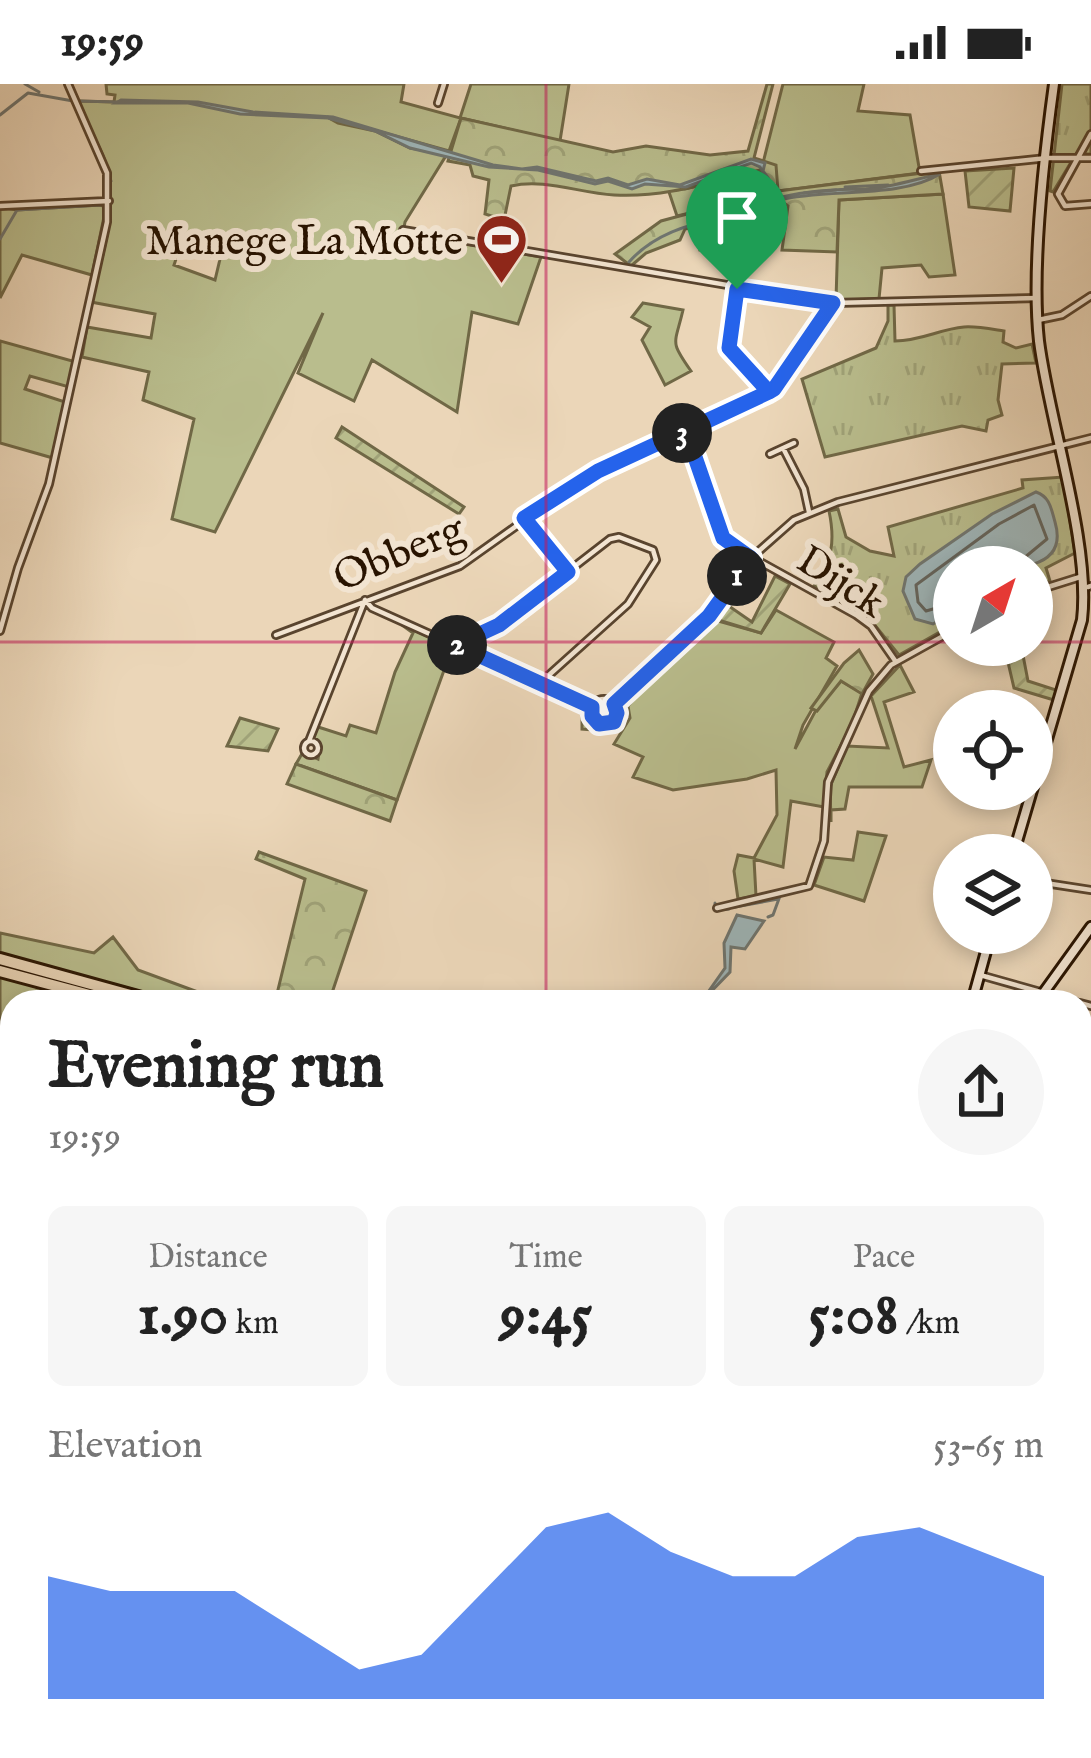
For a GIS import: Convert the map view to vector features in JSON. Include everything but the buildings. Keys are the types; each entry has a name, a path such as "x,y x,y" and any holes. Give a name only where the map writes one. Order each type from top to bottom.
{"highway":[{"path":"0,959 112,990"},
{"path":"0,971 71,990"}],"main road":[{"path":"1020,834 1088,614 1088,583 1038,320 1054,84"},
{"path":"1045,990 1091,927"},
{"path":"976,990 986,954"}],"street":[{"path":"0,631 50,484 79,363 109,201 100,150 68,84"},
{"path":"438,104 445,84"},
{"path":"1091,134 1058,194 1066,206 1091,203"},
{"path":"921,171 1091,158"},
{"path":"0,206 109,201"},
{"path":"403,230 833,303 1037,298"},
{"path":"737,289 729,348 769,392"},
{"path":"1038,320 1061,314 1091,296"},
{"name":"Obberg","path":"276,635 460,566 598,471 769,392 833,303"},
{"name":"Dijck","path":"686,431 723,538 856,615 871,626 896,662"},
{"path":"594,721 709,616 751,558 809,512 1091,438"},
{"path":"770,454 794,443"},
{"path":"783,448 804,489 809,512"},
{"path":"524,518 568,572"},
{"path":"456,645 499,625 610,539 619,537 657,554 628,604 539,684"},
{"path":"1053,589 1088,583"},
{"path":"385,614 386,595"},
{"path":"365,600 371,608 592,707"},
{"path":"309,741 365,600"},
{"path":"717,908 782,894 812,881 824,841 832,772 868,691 896,662 933,642"},
{"path":"592,707 604,699 614,704 617,713 614,722 594,721"},
{"path":"592,707 594,721"},
{"path":"1053,884 1091,890"},
{"path":"980,975 1032,990"}],"green space":[{"path":"106,84 404,84 401,102 460,118 471,84 569,84 560,141 461,118 449,151 327,117 375,131 410,148 447,154 405,222 403,233 541,257 518,324 472,312 457,412 372,360 354,401 298,373 323,313 215,532 172,519 194,419 143,400 149,372 82,357 87,327 151,338 155,314 91,302 108,232 111,196 105,161 79,101 114,102 115,95 107,94","holes":["180,247 220,259 215,280 174,265"]},
{"path":"767,84 773,84 754,158 776,165 778,191 939,171 943,194 839,200 837,252 782,250 788,206 777,198 760,170 651,194 511,186 504,220 485,214 489,180 473,176 470,165 448,161 461,118 613,152 646,146 710,155 748,151"},
{"path":"783,84 864,84 858,111 910,115 920,173 778,191 763,163"},
{"path":"1062,84 1091,84 1091,154 1076,154 1053,192 1050,191"},
{"path":"1014,168 1010,211 969,207 965,171"},
{"path":"761,170 779,200 772,248 738,243 735,256 700,250 703,229 715,228 716,236 722,223 702,210 677,216 668,189"},
{"path":"943,194 955,275 929,277 921,265 882,268 879,299 836,300 839,200"},
{"path":"0,207 106,207 92,275 22,255 0,298"},
{"path":"702,210 725,210 722,223 685,229 680,240 646,253 631,266 615,254 661,221"},
{"path":"643,303 683,310 676,342 691,371 665,385 642,340 650,327 632,317"},
{"path":"888,305 894,305 895,341 964,327 994,329 1004,331 1003,342 1016,348 1032,344 1036,363 1002,364 998,400 1002,415 988,420 986,431 962,426 825,457 802,379 876,348 888,321"},
{"path":"0,341 76,362 69,387 30,376 25,389 65,402 53,458 0,443"},
{"path":"342,427 464,507 459,514 336,438"},
{"path":"1063,477 1075,553 1053,564 1053,546 933,546 933,636 899,655 869,618 814,586 831,550 829,511 838,509 846,537 870,551 894,556 888,527 1023,488 1022,480"},
{"path":"775,576 790,584 761,633 715,619 726,604 752,622"},
{"path":"776,610 834,642 826,658 837,666 803,725 795,749 816,710 841,681 862,693 827,772 824,807 791,801 783,867 754,859 756,896 738,899 734,871 738,855 754,858 777,815 776,770 673,790 633,777 643,757 614,744 630,718 628,706 651,678 624,703 616,727 582,729 582,710 451,651 397,800 296,764 303,752 318,759 320,747 312,735 315,726 346,736 350,725 376,733 413,633 402,625 585,706 588,725 608,727 616,722 620,702 711,619 761,633"},
{"path":"859,650 873,674 862,694 841,681 817,711 811,708 844,663"},
{"path":"900,665 914,692 884,702 904,767 931,760 922,787 849,787 845,809 831,810 831,822 830,787 847,746 888,748 871,696"},
{"path":"1009,666 1025,666 1028,681 1056,690 1054,700 1053,690 1014,688"},
{"path":"240,718 278,729 268,751 227,746"},
{"path":"296,764 397,800 390,821 287,784"},
{"path":"858,832 886,836 864,901 814,885 824,857 853,860"},
{"path":"259,852 366,891 333,990 278,990 305,879 256,859"},
{"path":"0,933 94,953 113,937 138,970 192,990 135,990 0,954"},
{"path":"0,976 53,990 0,990"}],"water":[{"path":"198,102 253,112 333,117 493,165 537,167 628,185 647,179 680,185 751,159 765,163 763,171 782,197 875,188 940,174 905,187 779,200 760,167 751,163 686,187 645,184 632,189 538,170 489,167 410,148 375,131 328,118 240,114 188,103 116,103"},
{"path":"1036,492 1041,494 1055,522 1053,550 1053,546 946,546 992,514"},
{"path":"933,555 933,624 915,619 903,591 906,577"},
{"path":"737,915 764,921 745,949 731,947 730,972 709,990 725,968 724,943"}],"waterway":[{"path":"25,84 39,92"},
{"path":"0,115 28,93 73,101"},
{"path":"78,101 118,102"},
{"path":"94,138 111,181"},
{"path":"845,187 888,185"},
{"path":"804,193 836,190"},
{"path":"0,239 17,210 100,205"},
{"path":"629,262 670,233 720,219"},
{"path":"768,917 780,896"},
{"path":"735,907 778,899"},
{"path":"716,910 729,909"}],"place":[{"name":"Manege La Motte","path":"502,285"}],"route":[{"path":"737,289 731,355 769,392 686,431 723,538 751,558 709,616 614,704 614,722 599,724 592,707 456,645 499,625 568,572 524,518 598,471 769,392 774,389 833,303 737,289"}]}
